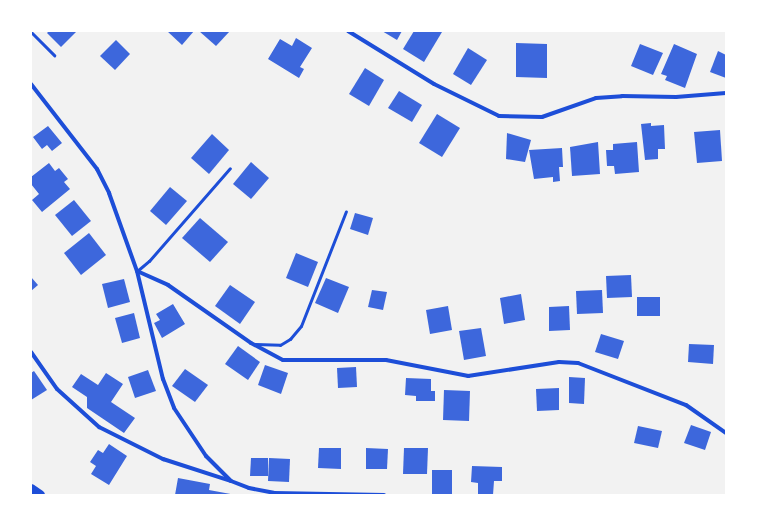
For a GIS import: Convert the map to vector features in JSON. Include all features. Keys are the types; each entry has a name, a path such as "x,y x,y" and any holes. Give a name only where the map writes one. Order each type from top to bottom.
{"main road":[{"path":"31,489 40,495"}],"street":[{"path":"348,31 434,84 499,116 542,118 596,98 622,96 676,97 726,93"},
{"path":"31,84 97,169 121,224 137,271 153,345 174,408 206,456 231,481"},
{"path":"137,271 175,289 251,343 288,361 386,360 468,376 559,362 578,363 686,405 726,433"},
{"path":"31,352 57,390 99,426 163,459 249,488 274,493 384,495"}],"lane":[{"path":"31,32 54,55"},
{"path":"137,271 149,261 230,168"},
{"path":"251,343 280,345 290,339 301,326 346,211"}],"building":[{"path":"49,31 77,31 61,47 47,33"},
{"path":"167,31 194,31 182,45"},
{"path":"199,31 230,31 216,46"},
{"path":"382,31 402,31 397,40"},
{"path":"414,31 442,32 424,62 403,49"},
{"path":"296,38 312,48 300,67 304,69 299,78 268,59 280,39 292,46"},
{"path":"116,40 130,54 115,70 100,56"},
{"path":"516,43 547,44 547,78 516,77"},
{"path":"640,44 663,53 653,75 631,66"},
{"path":"674,44 697,54 685,88 665,80 667,76 661,74"},
{"path":"468,48 487,60 471,85 453,74"},
{"path":"718,51 726,55 726,78 710,72"},
{"path":"365,68 384,80 369,106 349,94"},
{"path":"399,91 422,105 412,122 388,108"},
{"path":"437,114 460,128 442,157 419,143"},
{"path":"651,123 651,126 664,125 665,149 658,149 658,159 645,160 641,124"},
{"path":"48,126 62,143 52,151 47,145 42,149 33,137"},
{"path":"720,130 722,161 697,163 694,132"},
{"path":"507,133 531,140 525,162 506,159"},
{"path":"212,134 229,150 209,174 191,158"},
{"path":"598,142 600,174 572,176 570,147"},
{"path":"637,142 639,172 615,174 614,166 607,166 606,150 613,150 613,144"},
{"path":"562,148 563,167 559,167 560,181 553,182 553,177 534,179 529,150"},
{"path":"251,162 269,178 251,199 233,184"},
{"path":"49,163 55,171 59,168 68,179 64,182 70,189 42,212 32,200 39,194 31,184 31,177"},
{"path":"170,187 187,201 166,225 150,211"},
{"path":"74,200 91,221 72,236 55,215"},
{"path":"355,213 373,218 368,235 350,229"},
{"path":"200,218 228,242 210,262 182,238"},
{"path":"89,233 106,255 81,275 64,253"},
{"path":"296,253 318,262 308,287 286,278"},
{"path":"631,275 632,297 607,298 606,276"},
{"path":"31,277 38,285 31,291"},
{"path":"326,278 349,287 338,313 315,303"},
{"path":"124,279 130,302 108,308 102,284"},
{"path":"230,285 255,302 240,324 215,306"},
{"path":"372,290 387,292 383,310 368,307"},
{"path":"602,290 603,313 577,314 576,291"},
{"path":"521,294 525,320 504,324 500,298"},
{"path":"637,297 660,297 660,316 637,316"},
{"path":"173,304 185,324 162,338 154,323 160,320 156,314"},
{"path":"448,306 452,330 430,334 426,310"},
{"path":"569,306 570,330 549,331 549,307"},
{"path":"134,313 140,338 122,343 115,318"},
{"path":"481,328 486,356 464,360 459,331"},
{"path":"601,334 624,341 618,359 595,352"},
{"path":"689,344 714,345 713,364 688,362"},
{"path":"238,346 260,362 248,380 225,364"},
{"path":"265,365 288,373 281,394 258,385"},
{"path":"356,367 357,387 338,388 337,368"},
{"path":"185,369 208,385 195,402 172,386"},
{"path":"148,370 156,391 135,398 128,377"},
{"path":"34,371 47,390 31,400 31,373"},
{"path":"106,373 123,384 111,402 135,418 124,433 87,408 87,397 72,387 81,374 98,385"},
{"path":"569,377 585,378 584,404 569,403"},
{"path":"406,378 431,379 431,391 435,391 435,401 416,401 416,396 405,395"},
{"path":"559,388 559,410 537,411 536,389"},
{"path":"444,390 470,391 469,421 443,420"},
{"path":"691,425 711,432 705,450 684,443"},
{"path":"638,426 662,431 658,448 634,443"},
{"path":"109,444 127,456 109,485 91,474 96,466 90,462 98,450 103,453"},
{"path":"319,448 341,448 341,469 318,468"},
{"path":"366,448 388,449 387,469 366,469"},
{"path":"404,448 428,448 427,474 403,474"},
{"path":"251,458 268,458 268,476 250,476"},
{"path":"269,458 290,459 289,482 268,481"},
{"path":"472,466 502,467 502,481 494,481 493,495 478,494 478,483 471,482"},
{"path":"432,470 452,470 452,495 432,495"},
{"path":"178,478 210,484 209,490 236,495 175,495"}]}
